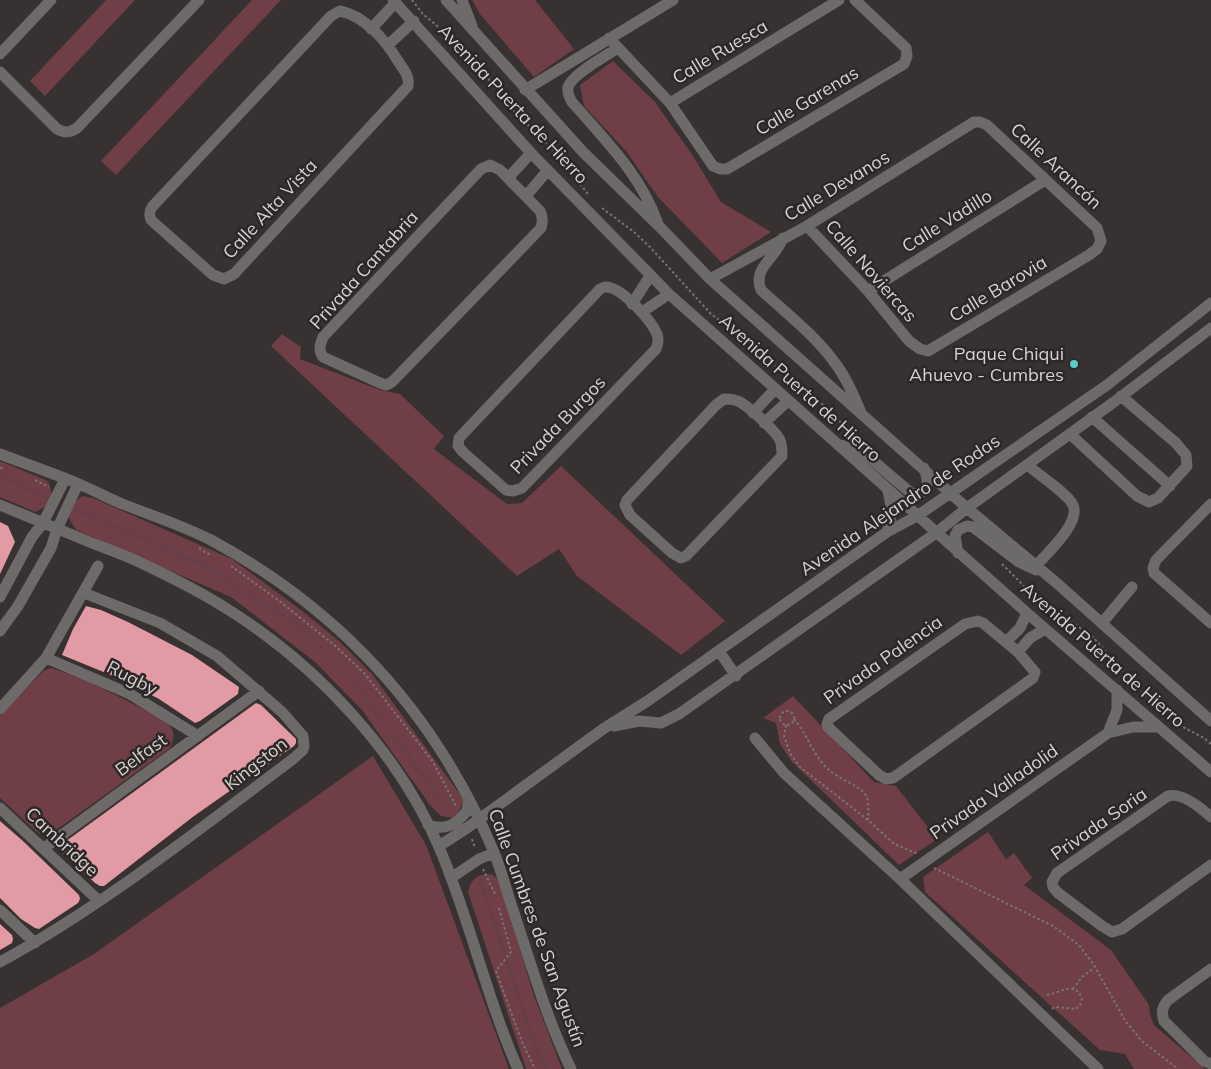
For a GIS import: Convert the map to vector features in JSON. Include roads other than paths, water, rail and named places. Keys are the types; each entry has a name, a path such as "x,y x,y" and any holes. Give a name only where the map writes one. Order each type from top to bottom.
{"street":[{"path":"0,54 51,0"},
{"path":"0,72 57,128 64,133 71,132 77,128 198,0"},
{"name":"Avenida Puerta de Hierro","path":"446,0 525,90 583,152 659,226 710,280 967,508 1102,623 1211,721"},
{"path":"462,0 474,32"},
{"path":"525,90 673,0"},
{"name":"Calle Ruesca","path":"670,103 838,0"},
{"name":"Calle Garenas","path":"670,103 713,166 727,169 904,64 907,56 906,48 855,0"},
{"path":"371,28 394,1"},
{"name":"Avenida Puerta de Hierro","path":"394,1 531,152 669,294 958,553 1211,772"},
{"name":"Calle Alta Vista","path":"340,11 349,13 371,28 388,45 408,77 408,86 234,274 224,280 213,275 151,220 149,216 152,207 331,16 340,11"},
{"path":"388,45 414,21"},
{"path":"609,38 670,103"},
{"path":"618,48 577,76 569,85 568,95 636,178 651,204 659,226"},
{"name":"Calle Devanos","path":"710,280 807,226 974,122 980,122"},
{"name":"Calle Arancón","path":"980,122 987,125 1098,228 1101,241"},
{"path":"508,178 531,152"},
{"name":"Privada Cantabria","path":"485,166 495,167 508,178 542,216 543,223 541,228 392,382 386,385 380,383 323,357 320,352 320,345 323,337 481,169 485,166"},
{"path":"526,196 548,170"},
{"name":"Calle Vadillo","path":"868,291 1045,180"},
{"name":"Calle Noviercas","path":"807,226 868,291 909,341"},
{"path":"784,238 776,252 759,273 758,278 762,290 821,346 836,363 847,381 862,415"},
{"name":"Calle Barovia","path":"909,341 920,349 928,350 933,348 1089,255 1101,241"},
{"path":"632,304 650,276"},
{"name":"Privada Burgos","path":"610,287 617,289 632,304 642,312 658,336 656,350 522,488 512,491 506,490 463,452 458,446 459,438 600,289 610,287"},
{"path":"642,312 669,294"},
{"name":"Avenida Alejandro de Rodas","path":"439,846 603,729 649,700 887,532 917,516 952,493 1107,385 1211,303"},
{"name":"Avenida Alejandro de Rodas","path":"603,729 639,721 661,723 669,720 736,676 936,533 967,508 1070,434 1211,328"},
{"path":"753,413 775,389"},
{"path":"1070,434 1137,496 1150,502 1158,498 1187,466 1186,455 1176,443 1121,396"},
{"path":"730,399 740,402 753,413 780,440 782,456 686,556 681,558 672,553 630,515 625,505 627,500 721,400 730,399"},
{"path":"764,423 788,401"},
{"path":"1092,417 1170,486"},
{"path":"837,444 854,448 864,453 912,494 919,494 925,489 928,481 924,468"},
{"name":"Calle Cumbres de San Agustín","path":"0,454 78,484 209,539 258,568 334,624 373,662 402,696 453,768 479,819 494,853 546,1011 571,1069"},
{"path":"958,553 955,536 958,530 967,526 973,527 1019,562 1040,569 1070,526 1075,515 1073,505 1027,465"},
{"path":"0,597 32,537 43,523 65,479"},
{"path":"0,631 18,606 51,548 57,529 78,484"},
{"path":"887,532 891,519 892,504 888,491"},
{"path":"1211,504 1156,560 1153,568 1154,573 1211,623"},
{"path":"0,505 137,561 202,594 233,612 280,646 314,675 338,700 390,760 439,846 488,989 518,1069"},
{"path":"0,709 46,658 98,566"},
{"path":"1102,623 1132,587"},
{"name":"Kingston","path":"0,962 35,943 99,901 263,782 293,759 303,750 304,746 303,736 282,712 218,656 168,628 84,593"},
{"path":"1006,642 1020,628 1027,613"},
{"name":"Privada Palencia","path":"970,622 983,622 1006,642 1018,652 1034,672 1033,678 894,778 886,779 879,775 827,726 829,719 970,622"},
{"path":"1018,652 1030,638 1045,629"},
{"path":"719,651 736,676"},
{"name":"Rugby","path":"46,658 130,694 198,736"},
{"path":"1108,732 1117,710 1116,690"},
{"name":"Belfast","path":"44,848 260,691"},
{"path":"649,700 646,706 647,712 653,722"},
{"name":"Privada Valladolid","path":"900,879 1108,732 1133,727 1159,726"},
{"path":"754,738 784,773 900,879 1098,1069"},
{"name":"Privada Soria","path":"1209,812 1176,795 1168,796 1057,873 1052,882 1053,887 1058,893 1112,932 1122,929 1211,865"},
{"path":"428,825 437,828 448,827 467,811 469,800"},
{"name":"Cambridge","path":"0,808 99,901"},
{"path":"451,878 479,859 494,853"},
{"path":"0,910 35,943"},
{"path":"1211,969 1162,1006 1164,1021 1204,1061 1211,1064"}],"waterway":[{"path":"0,476 47,497"},
{"path":"71,507 208,567 301,627 352,678 444,805"},
{"path":"480,880 532,1039 546,1069"}],"place":[{"name":"Paque Chiqui Ahuevo - Cumbres","path":"1074,364"}]}
